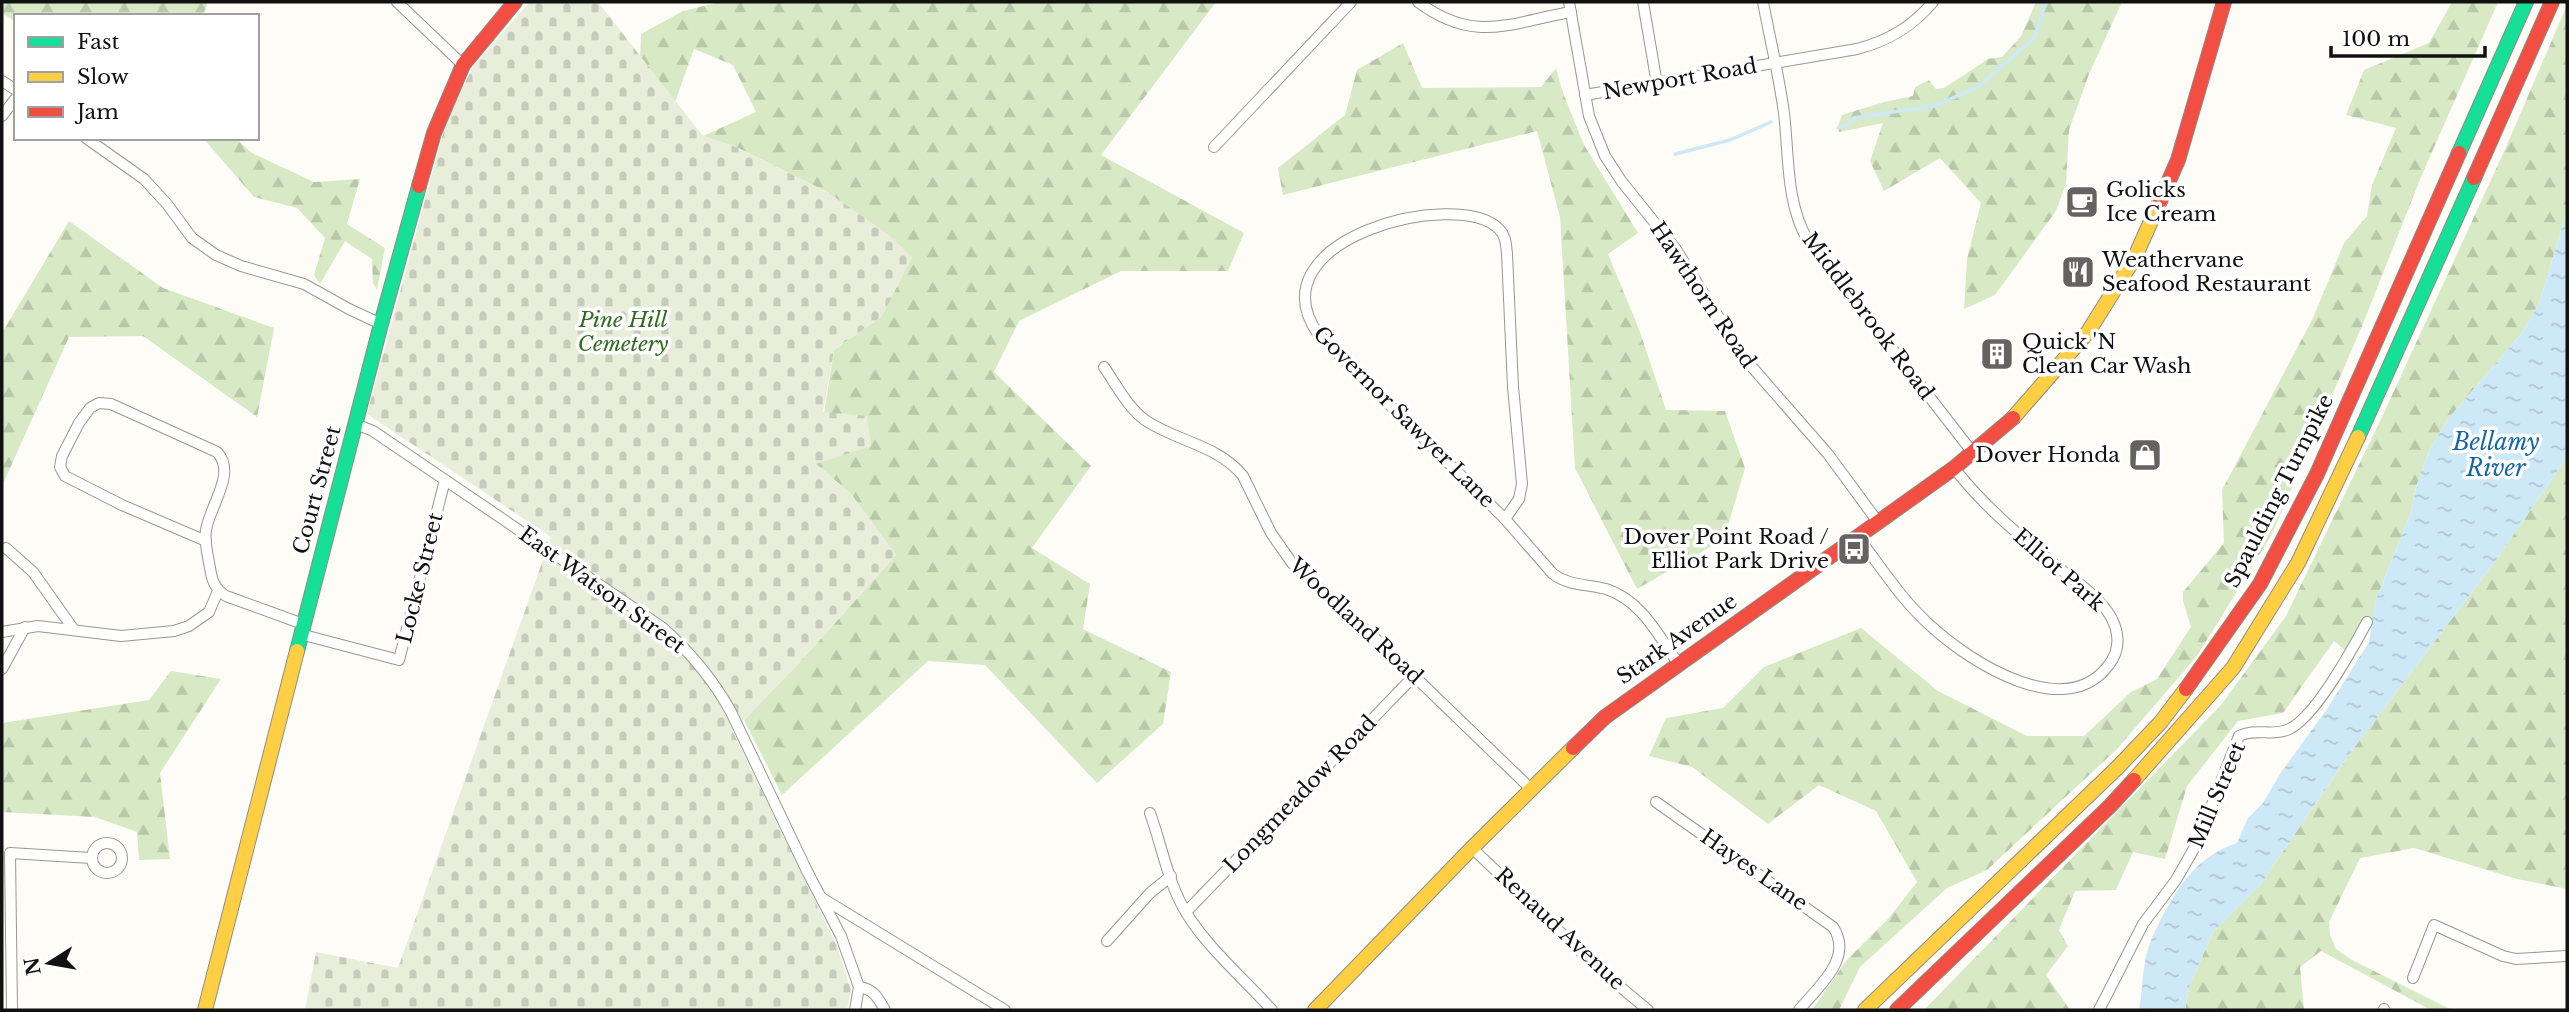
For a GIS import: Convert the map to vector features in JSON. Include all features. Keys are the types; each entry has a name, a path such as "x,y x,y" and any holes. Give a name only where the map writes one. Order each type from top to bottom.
{"main road":[{"name":"Court Street","path":"205,1010 302,629 434,133 463,65 515,2"},
{"name":"Stark Avenue","path":"1315,1010 1472,848 1605,717 1954,468 2020,412 2088,332 2134,257 2178,160 2224,2"},
{"name":"Spaulding Turnpike","path":"1865,1010 2117,768 2160,723 2260,584 2317,474 2526,2"},
{"path":"1897,1010 2110,806 2233,668 2267,617 2298,563 2341,475 2552,2"}],"street":[{"path":"397,2 463,65"},
{"path":"1214,147 1351,2"},
{"path":"1418,2 1448,21 1478,28 1570,7"},
{"path":"1643,2 1657,83"},
{"name":"Middlebrook Road","path":"1763,2 1783,109 1791,192 1800,228 1973,453"},
{"name":"Newport Road","path":"1585,95 1875,44 1910,26 1933,2"},
{"name":"Hawthorn Road","path":"1570,7 1585,95 1595,135 1615,172 1675,248 1728,335 1752,368 1828,454 1878,522"},
{"path":"2,116 14,101"},
{"path":"89,140 144,179 192,238 210,251 241,266 304,284 382,324"},
{"name":"Governor Sawyer Lane","path":"1506,519 1519,499 1522,484 1513,387 1508,262 1504,236 1499,229 1485,220 1460,214 1397,222 1363,231 1343,241 1321,261 1308,284 1305,298 1310,322 1318,334 1506,519 1553,574 1562,581 1610,590 1631,601 1678,663"},
{"name":"Woodland Road","path":"1104,367 1133,408 1147,422 1214,452 1236,467 1283,553 1531,789"},
{"path":"206,541 122,505 65,476 60,467 62,456 90,408 99,403 111,404 217,452 224,460 225,470 206,529 206,541 211,575 218,591 302,629"},
{"name":"East Watson Street","path":"356,424 373,431 663,628 690,652 725,701 841,936 859,987 855,1010"},
{"name":"Elliot Park","path":"1858,537 1920,616 1953,645 1982,664 2029,684 2060,691 2083,687 2093,681 2108,667 2116,654 2119,641 2111,617 2095,597 1985,506 1954,468"},
{"name":"Locke Street","path":"302,629 399,660 445,480"},
{"path":"6,548 33,572 74,630"},
{"path":"2,632 25,627 53,626 121,635 174,631 195,622 209,612 218,591"},
{"name":"Mill Street","path":"2099,1010 2143,924 2176,880 2196,845 2239,736 2253,731 2287,730 2302,720 2346,659 2367,622"},
{"path":"2,669 25,627"},
{"name":"Longmeadow Road","path":"1186,912 1413,676"},
{"name":"Hayes Lane","path":"1656,802 1827,922 1838,934 1840,948 1836,964 1799,1010"},
{"path":"1150,813 1186,912 1272,1010"},
{"name":"Renaud Avenue","path":"1472,848 1599,969 1648,1010"},
{"path":"12,1010 10,853 91,858"},
{"path":"1107,941 1150,893 1171,876"},
{"path":"821,898 1005,1010"},
{"path":"2413,978 2434,925 2503,956 2516,959 2567,956"},
{"path":"859,987 868,988 886,1010"}],"green space":[{"path":"2,2 208,2 204,14 14,14 14,21 2,13"},
{"name":"Pine Hill Cemetery","path":"530,2 598,2 703,136 736,147 829,193 889,235 912,258 882,316 834,350 823,412 867,416 871,446 816,464 851,494 896,555 799,663 732,730 836,944 851,990 847,1010 305,1010 316,952 398,968 551,537 367,414 444,130 475,64"},
{"path":"721,2 1216,2 1101,155 1244,233 1228,271 1121,271 1019,321 994,372 1091,466 1032,548 1090,584 1083,629 1171,672 1163,724 1097,783 985,665 928,661 782,795 744,720 896,555 851,494 816,464 834,350 882,316 829,193 736,147 703,136 756,112 733,65 694,49 675,102 640,59 641,34 683,11"},
{"path":"2036,2 2122,2 2089,74 2069,130 2066,183 2056,211 1995,295 1964,309 1967,259 1981,203 1940,158 1884,191 1870,161 1883,123 1839,132 1838,126 1842,115 1913,96 1915,87 1929,80 1936,89 1944,88 1988,59 2002,57 2021,36"},
{"path":"2452,2 2498,2 2421,177 2362,326 2271,536 2197,656 2117,749 1987,870 1947,888 1860,967 1839,1010 1812,1010 1846,961 1888,919 1917,882 1876,811 1819,785 1768,824 1692,767 1649,756 1666,718 1723,708 1764,667 1861,628 1938,691 2027,736 2084,736 2131,692 2157,679 2191,627 2183,592 2224,543 2222,490 2313,318 2344,243 2367,216 2372,185 2396,128 2346,115 2364,70 2429,43"},
{"path":"2567,5 2567,210 2539,304 2522,333 2448,419 2429,451 2416,487 2411,512 2375,602 2373,621 2367,617 2346,651 2334,641 2283,713 2238,721 2187,786 2165,859 2133,852 2116,890 2075,891 2059,930 2068,946 2046,975 2070,1010 1924,1010 2221,705 2286,616 2382,417 2507,145"},
{"path":"1403,43 1422,88 1541,87 1556,68 1584,145 1638,233 1608,254 1640,332 1666,410 1725,411 1745,468 1724,539 1637,589 1575,468 1560,217 1537,131 1283,195 1278,168 1345,115 1357,70"},
{"path":"205,140 237,140 252,153 314,182 360,179 347,224 385,248 377,290 373,283 372,259 345,241 320,284 314,275 325,238 297,208 254,197"},
{"path":"69,221 163,288 274,328 257,417 143,336 69,337 2,486 2,333"},
{"path":"2567,457 2567,889 2517,879 2414,848 2360,858 2329,922 2330,935 2336,949 2352,960 2452,1010 2431,1010 2321,951 2300,967 2304,1010 2185,1010 2189,987 2213,932 2260,885 2353,749 2494,563"},
{"path":"171,671 221,679 160,773 170,859 139,860 137,832 95,817 2,812 2,723 149,700"}],"water":[{"name":"Bellamy River","path":"2567,210 2567,457 2494,563 2353,749 2260,885 2213,932 2189,987 2185,1010 2139,1010 2147,952 2170,902 2202,862 2237,843 2248,818 2263,803 2369,642 2375,602 2411,512 2416,487 2429,451 2448,419 2522,333 2539,304"}],"waterway":[{"path":"1838,128 1848,125 1853,118 1934,106 1978,87 2035,37 2046,2"},
{"path":"1675,154 1730,140 1771,122"}],"traffic: fast":[{"path":"2459,153 2526,2"},
{"path":"2358,437 2474,178"},
{"path":"297,651 419,186"}],"traffic: slow":[{"path":"2013,418 2088,332 2135,257 2160,201"},
{"path":"2134,780 2233,668 2298,563 2358,437"},
{"path":"205,1010 297,651"},
{"path":"1865,1010 2117,768 2160,723 2186,689"},
{"path":"1315,1010 1573,748"}],"traffic: jam":[{"path":"419,186 434,133 463,65 515,2"},
{"path":"2160,201 2178,160 2224,2"},
{"path":"2474,178 2552,2"},
{"path":"2186,689 2260,584 2317,474 2459,153"},
{"path":"1573,748 1605,717 1954,468 2013,418"},
{"path":"1897,1010 2134,780"}],"place":[{"name":"Golicks Ice Cream","path":"2082,202"},
{"name":"Weathervane Seafood Restaurant","path":"2078,272"},
{"name":"Quick 'N Clean Car Wash","path":"1997,354"},
{"name":"Dover Honda","path":"2145,455"},
{"name":"Dover Point Road / Elliot Park Drive","path":"1854,549"}]}
